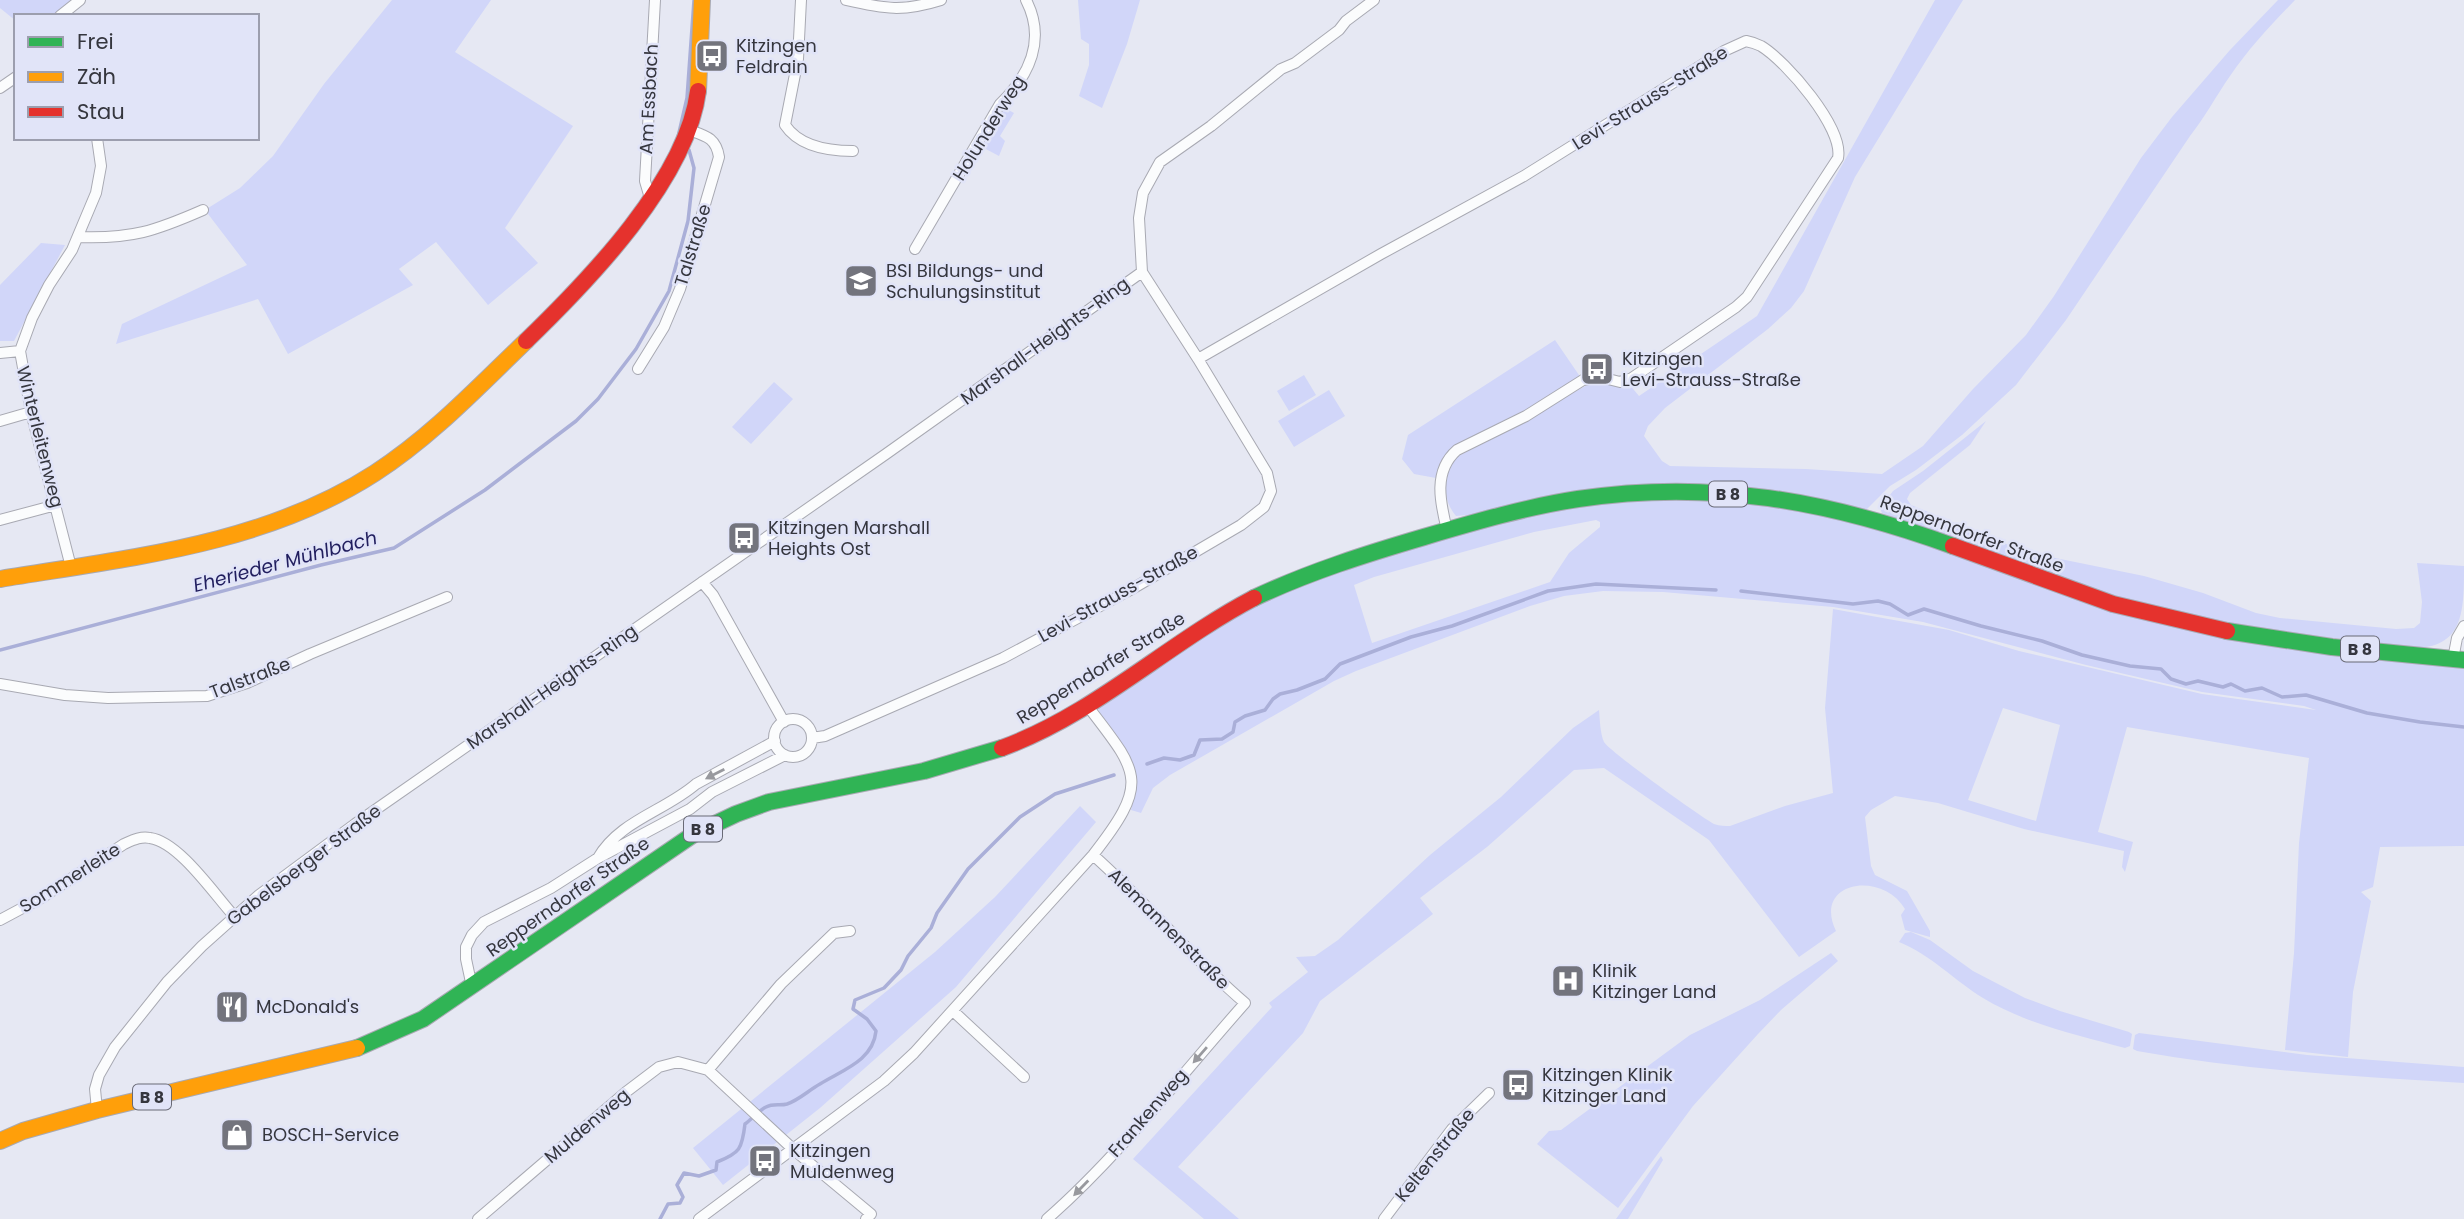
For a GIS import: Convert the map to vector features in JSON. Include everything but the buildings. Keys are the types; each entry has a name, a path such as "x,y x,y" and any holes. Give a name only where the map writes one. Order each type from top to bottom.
{"main road":[{"path":"0,579 166,551 242,533 310,508 350,487 395,459 446,417 536,333 596,268 672,165 690,130 696,100 702,0"},
{"name":"Repperndorfer Straße","path":"0,1141 97,1110 364,1046 423,1019 717,821 779,799 905,777 967,762 1037,733 1199,629 1280,585 1355,557 1447,530 1505,514 1579,499 1652,493 1741,494 1804,503 1867,517 1937,539 2003,566 2116,605 2205,627 2267,637 2459,659"}],"street":[{"path":"62,14 80,0"},
{"name":"Am Essbach","path":"650,198 645,181 655,0"},
{"path":"800,0 798,59 785,125 790,132 830,151 853,151"},
{"path":"847,0 889,9 920,7 941,0"},
{"name":"Holunderweg","path":"915,249 1000,104 1017,87 1034,51 1036,32 1033,14 1026,0"},
{"name":"Marshall-Heights-Ring","path":"402,793 1142,272 1140,206 1143,193 1160,162 1212,126 1281,69 1295,63 1339,30 1346,21 1374,0"},
{"name":"Levi-Strauss-Straße","path":"1198,359 1524,176 1724,51 1746,41 1760,46 1777,59 1823,111 1836,136 1839,152 1838,158 1757,285 1736,307 1632,378 1620,382 1600,377 1583,380 1526,416 1457,450 1444,465 1440,482 1447,530"},
{"name":"Talstraße","path":"638,369 664,327 680,289 719,157 717,146 711,138 690,130"},
{"name":"Winterleitenweg","path":"71,567 31,412 20,351 32,318 78,237 96,193 101,166 97,140"},
{"path":"78,237 125,237 149,232 203,210"},
{"name":"Levi-Strauss-Straße","path":"472,987 466,947 472,935 484,922 551,888 598,858 690,809 712,792 785,755 801,756 809,748 812,738 825,736 1003,658 1132,589 1241,525 1264,507 1270,491 1266,473 1142,272"},
{"path":"0,353 20,351"},
{"path":"0,421 31,412"},
{"path":"0,520 56,505"},
{"path":"702,582 713,595 784,722"},
{"name":"Talstraße","path":"0,684 108,698 207,696 247,684 310,654 447,597"},
{"path":"2459,659 2457,638 2464,626"},
{"name":"Alemannenstraße","path":"699,1219 884,1081 914,1053 1093,855 1120,821 1132,787 1132,774 1124,754 1086,704"},
{"path":"785,755 776,747 775,741 776,730 784,722 794,719 805,723 812,738"},
{"name":"Levi-Strauss-Straße","path":"598,858 606,844 632,823 775,741"},
{"name":"Gabelsberger Straße","path":"97,1110 95,1089 99,1075 115,1047 167,982 234,916 307,858 402,793"},
{"name":"Sommerleite","path":"0,920 43,897 124,844 138,838 150,838 171,847 234,916"},
{"name":"Alemannenstraße","path":"1093,855 1132,890 1209,972 1245,1003"},
{"path":"850,931 834,933 782,984 708,1070 794,1150 871,1214 866,1219"},
{"name":"Frankenweg","path":"1047,1219 1070,1200 1245,1003"},
{"path":"953,1010 1024,1077"},
{"name":"Muldenweg","path":"478,1219 659,1067 678,1062 708,1070"},
{"name":"Keltenstraße","path":"1384,1219 1452,1129 1489,1093"}],"shaded area":[{"path":"0,0 76,0 58,14 14,14 14,19 0,8"},
{"path":"392,0 491,0 455,52 573,126 505,228 538,263 488,305 436,242 399,269 413,285 288,354 258,299 116,344 122,324 247,265 205,210 240,188 273,156 324,84"},
{"path":"1078,0 1140,0 1127,44 1102,108 1079,96 1089,65 1089,44 1081,39"},
{"path":"1935,0 1963,0 1855,177 1804,291 1791,308 1768,329 1665,408 1648,426 1644,436 1662,461 1670,466 1806,469 1882,474 1923,446 1973,389 2026,335 2054,296 2141,158 2172,117 2278,0 2295,0 2237,66 2066,320 2016,385 1962,435 1890,486 1866,510 1755,491 1456,516 1446,491 1448,463 1455,458 1591,383 1629,384 1639,396 1757,316"},
{"path":"1003,107 1014,113 1000,136 1005,141 999,156 982,147"},
{"path":"41,243 65,245 14,341 0,341 0,285"},
{"path":"1555,340 1581,378 1444,460 1436,478 1414,474 1402,459 1408,435"},
{"path":"1304,375 1316,395 1289,411 1277,391"},
{"path":"774,382 793,399 751,444 732,427"},
{"path":"1329,390 1345,416 1294,447 1278,421"},
{"path":"1986,421 1970,445 1910,493 1907,499 1911,505 2026,552 2144,576 2203,593 2256,613 2280,618 2396,629 2414,628 2420,623 2422,602 2417,563 2464,566 2462,611 2458,623 2453,633 2444,641 2417,648 2241,627 2143,609 1882,513 1880,508 1893,491"},
{"path":"1675,499 1745,501 1794,507 1870,523 1999,570 2337,654 2464,669 2464,846 2380,847 2373,887 2361,892 2371,901 2353,992 2348,1057 2285,1050 2294,953 2299,843 2309,758 2127,727 2098,832 2133,842 2125,872 2122,867 2124,851 2024,829 1938,803 1895,796 1871,810 1865,817 1871,866 1875,875 1907,891 1930,931 1930,937 1905,930 1901,915 1905,909 1894,897 1881,889 1853,887 1841,892 1833,901 1831,914 1836,931 1799,957 1709,840 1604,768 1574,770 1487,847 1420,898 1433,914 1320,1001 1303,1033 1178,1167 1239,1219 1204,1219 1133,1159 1272,1007 1269,1003 1308,972 1296,957 1315,956 1338,940 1430,855 1501,797 1573,728 1599,710 1604,742 1610,748 1706,819 1716,825 1730,826 1785,806 1833,793 1825,708 1833,609 1949,630 2019,651 2202,694 2316,710 2202,692 1923,622 1833,607 1663,592 1603,591 1564,596 1530,606 1334,681 1170,775 1153,788 1141,813 1131,810 1135,785 1132,766 1101,717 1098,704 1224,622 1284,591 1447,535 1544,513 1611,503","holes":["1596,520 1600,522 1600,527 1569,553 1550,582 1372,643 1354,585 1534,532","2003,708 2060,725 2036,821 1968,800"]},
{"path":"1080,806 1096,822 956,987 820,1108 723,1185 693,1148 935,952 995,897"},
{"path":"1911,932 1930,940 1973,971 2025,998 2129,1032 2132,1034 2130,1046 2125,1048 2070,1033 1999,1007 1921,953 1899,942 1905,933"},
{"path":"1831,953 1838,961 1781,1010 1693,1106 1618,1208 1537,1144 1549,1131 1561,1130 1690,1035 1760,1000"},
{"path":"2139,1033 2307,1055 2464,1067 2464,1083 2300,1072 2178,1058 2133,1049 2135,1035"},
{"path":"1661,1156 1663,1160 1628,1219 1616,1219"}],"waterway":[{"name":"Eherieder Mühlbach","path":"678,137 687,98 694,0"},
{"name":"Eherieder Mühlbach","path":"0,650 394,548 485,490 576,421 598,399 636,349 669,291 688,221 694,168 689,150"},
{"path":"1147,764 1164,758 1180,760 1194,755 1200,740 1222,739 1233,732 1235,722 1265,710 1280,694 1325,679 1340,664 1548,591 1596,584 1716,590"},
{"path":"1741,591 1853,604 1878,601 1890,604 1908,615 1924,609 2042,641 2082,655 2130,666 2161,669 2171,679 2186,684 2198,681 2223,687 2231,684 2245,691 2262,688 2282,697 2306,695 2367,713 2464,727"},
{"path":"660,1219 668,1204 680,1203 683,1197 677,1185 684,1173 699,1176 716,1170 717,1162 731,1156 738,1149 743,1139 745,1124 760,1111 769,1106 796,1100 863,1057 874,1041 876,1031 867,1019 853,1009 855,1000 884,988 901,970 968,869 1020,817 1055,794 1114,775"}],"traffic: fast":[{"path":"1254,598 1338,564 1462,526 1559,502 1627,493 1722,493 1769,498 1861,517 1953,546"},
{"path":"2227,631 2332,647 2464,660"},
{"path":"357,1048 423,1019 694,834 736,814 769,802 924,771 1002,748"}],"traffic: slow":[{"path":"698,91 702,0"},
{"path":"0,579 193,545 241,533 332,497 375,473 415,444 454,411 526,341"},
{"path":"0,1141 23,1131 97,1110 357,1048"}],"traffic: jam":[{"path":"526,341 578,289 632,226 655,193 675,159 690,125 698,91"},
{"path":"1953,546 2113,604 2227,631"},
{"path":"1002,748 1069,717 1222,616 1254,598"}],"place":[{"name":"Kitzingen Feldrain","path":"712,56"},
{"name":"BSI Bildungs- und Schulungsinstitut","path":"861,281"},
{"name":"Kitzingen Levi-Strauss-Straße","path":"1597,369"},
{"name":"Kitzingen Marshall Heights Ost","path":"744,538"},
{"name":"Klinik Kitzinger Land","path":"1568,981"},
{"name":"McDonald's","path":"232,1007"},
{"name":"Kitzingen Klinik Kitzinger Land","path":"1518,1085"},
{"name":"BOSCH-Service","path":"237,1135"},
{"name":"Kitzingen Muldenweg","path":"765,1161"}]}
